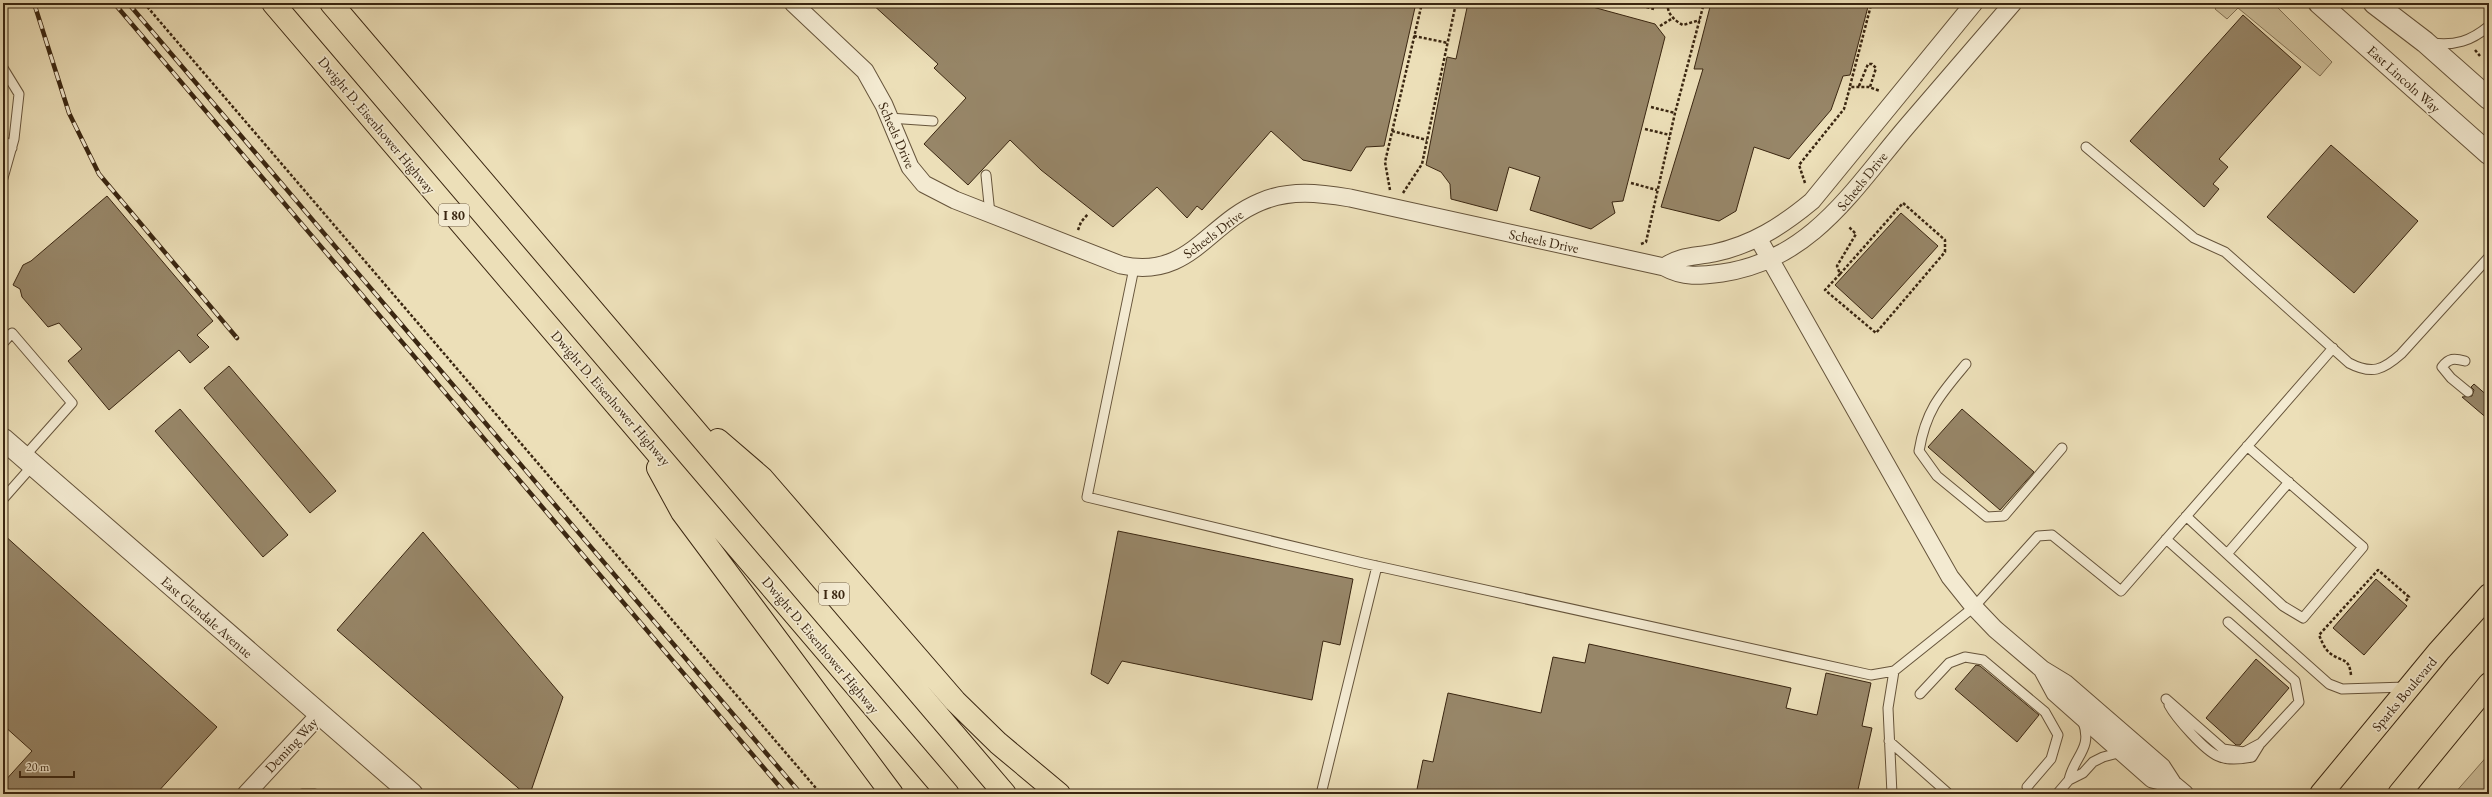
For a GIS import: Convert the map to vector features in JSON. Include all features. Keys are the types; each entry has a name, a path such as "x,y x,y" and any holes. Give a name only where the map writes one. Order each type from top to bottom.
{"main road":[{"name":"Dwight D. Eisenhower Highway","path":"273,3 948,794"},
{"name":"I 80","path":"331,3 1005,794"},
{"path":"664,393 762,478 955,701 998,743 1058,794"},
{"path":"635,426 682,512 892,794"},
{"name":"Sparks Boulevard","path":"2321,794 2489,595"},
{"path":"2399,794 2489,684"}],"street":[{"name":"Scheels Drive","path":"793,3 865,71 873,82 910,167 924,184 955,200 1109,260 1134,268 1146,268 1171,263 1198,248 1248,208 1271,198 1301,192 1350,198 1664,267 1677,274 1706,275 1746,269 1771,260 1803,240 1835,214 2013,3"},
{"name":"Scheels Drive","path":"1664,267 1676,258 1714,253 1758,238 1784,224 1812,201 1974,3"},
{"name":"East Lincoln Way","path":"2319,3 2489,154"},
{"path":"2374,3 2425,42 2489,99"},
{"path":"1758,238 1950,577 1974,608 1995,629 2042,669 2065,683 2156,762 2179,789"},
{"name":"East Glendale Avenue","path":"3,439 412,794"},
{"path":"2042,669 2055,693 2152,779 2179,789"},
{"name":"Deming Way","path":"246,794 320,714"}],"lane":[{"path":"2425,42 2449,46 2467,41 2489,26"},
{"path":"3,68 19,94 12,148 3,178"},
{"path":"889,118 933,121"},
{"path":"3,140 12,148"},
{"path":"2086,147 2194,238 2225,252 2349,363 2361,369 2373,370 2387,366 2401,354 2489,257"},
{"path":"986,175 990,214"},
{"path":"1134,268 1087,497 1377,566 1871,675 1894,672 1974,608 2038,536 2052,535 2121,592 2333,348"},
{"path":"3,343 12,333 72,403 28,461 3,499"},
{"path":"2465,361 2456,359 2447,360 2442,367 2451,378 2468,392"},
{"path":"1966,364 1939,396 1924,425 1919,451 1937,476 1987,517 2004,516 2062,448"},
{"path":"2186,516 2283,606 2303,618 2364,547 2247,446"},
{"path":"2227,554 2289,482"},
{"path":"2166,539 2329,684 2342,688 2410,687"},
{"path":"1321,794 1377,566"},
{"path":"2166,699 2223,749 2244,752 2261,743 2298,702 2294,682 2228,622"},
{"path":"1920,694 1949,663 1966,657 1983,660 2045,712 2058,735 2051,759 2027,787"},
{"path":"1892,794 1888,708 1894,672"},
{"path":"2069,780 2071,770 2086,744 2088,734 2081,716"},
{"path":"1889,741 1949,794"},
{"path":"2057,794 2069,780 2083,773 2098,760 2122,752"},
{"path":"302,794 315,794"}],"path":[{"path":"144,3 821,794"},
{"path":"1390,192 1385,162 1422,3"},
{"path":"1401,195 1420,169 1456,3"},
{"path":"1632,3 1654,8"},
{"path":"1668,3 1667,8 1673,18 1683,25 1700,20"},
{"path":"1640,245 1646,242 1674,113 1704,3"},
{"path":"1806,184 1798,165 1844,109 1871,5"},
{"path":"1660,26 1673,18"},
{"path":"1414,36 1448,43"},
{"path":"1859,86 1868,64 1872,64 1876,68 1876,73 1870,87"},
{"path":"1850,87 1870,87 1880,91"},
{"path":"1651,107 1674,113"},
{"path":"1645,129 1670,135"},
{"path":"1392,131 1427,140"},
{"path":"1631,183 1657,190"},
{"path":"1903,203 1945,240 1945,252 1876,333 1825,290 1840,274 1903,203"},
{"path":"1076,236 1081,222 1088,214"},
{"path":"1840,274 1837,266 1856,234 1848,226"},
{"path":"2351,680 2350,666 2343,658 2331,654 2319,635 2378,570 2409,598 2405,602"}],"shaded area":[{"path":"2220,3 2273,3 2332,62 2320,76 2238,8 2227,19 2215,9"},
{"path":"2489,754 2489,794 2454,794"}],"building":[{"path":"871,3 1416,3 1384,146 1366,147 1351,171 1303,160 1271,131 1202,210 1197,206 1187,218 1157,187 1113,227 1041,170 1010,140 968,185 924,144 966,98 934,68 938,64"},
{"path":"1468,3 1578,3 1655,24 1665,37 1623,201 1612,202 1615,213 1591,229 1530,210 1540,177 1509,167 1497,211 1451,199 1450,184 1441,172 1426,165 1447,57 1456,59"},
{"path":"1711,3 1869,3 1850,75 1843,76 1831,110 1789,159 1754,147 1736,211 1719,221 1661,207 1703,69 1694,69"},
{"path":"2243,15 2301,67 2219,159 2228,167 2213,184 2219,189 2204,207 2130,141"},
{"path":"2331,145 2418,221 2354,293 2267,217"},
{"path":"107,196 213,321 197,335 209,347 190,363 179,350 109,410 68,361 82,349 59,323 48,327 22,297 20,289 13,285 23,265 31,261"},
{"path":"1901,213 1938,246 1872,319 1835,285"},
{"path":"229,366 336,491 310,513 204,388"},
{"path":"2474,384 2489,397 2489,420 2462,397 2472,396 2474,390 2471,387"},
{"path":"180,409 288,535 263,557 155,431"},
{"path":"1962,409 2034,472 2000,510 1928,447"},
{"path":"1118,531 1353,579 1340,645 1323,641 1312,700 1122,661 1108,684 1091,674"},
{"path":"423,532 563,697 530,794 525,794 337,630"},
{"path":"3,534 217,727 156,794 3,794 3,783 32,751 3,725"},
{"path":"2376,579 2407,606 2364,655 2333,628"},
{"path":"1589,644 1791,688 1786,708 1817,715 1826,673 1871,683 1862,726 1872,728 1857,794 1416,794 1423,760 1433,762 1448,693 1541,713 1553,657 1585,663"},
{"path":"2256,659 2289,688 2240,745 2236,745 2206,718"},
{"path":"1976,665 1980,666 2039,715 2017,742 1955,689"}],"railway":[{"path":"34,3 69,113 99,174 237,338"},
{"path":"114,3 786,794"},
{"path":"128,3 801,794"}]}
